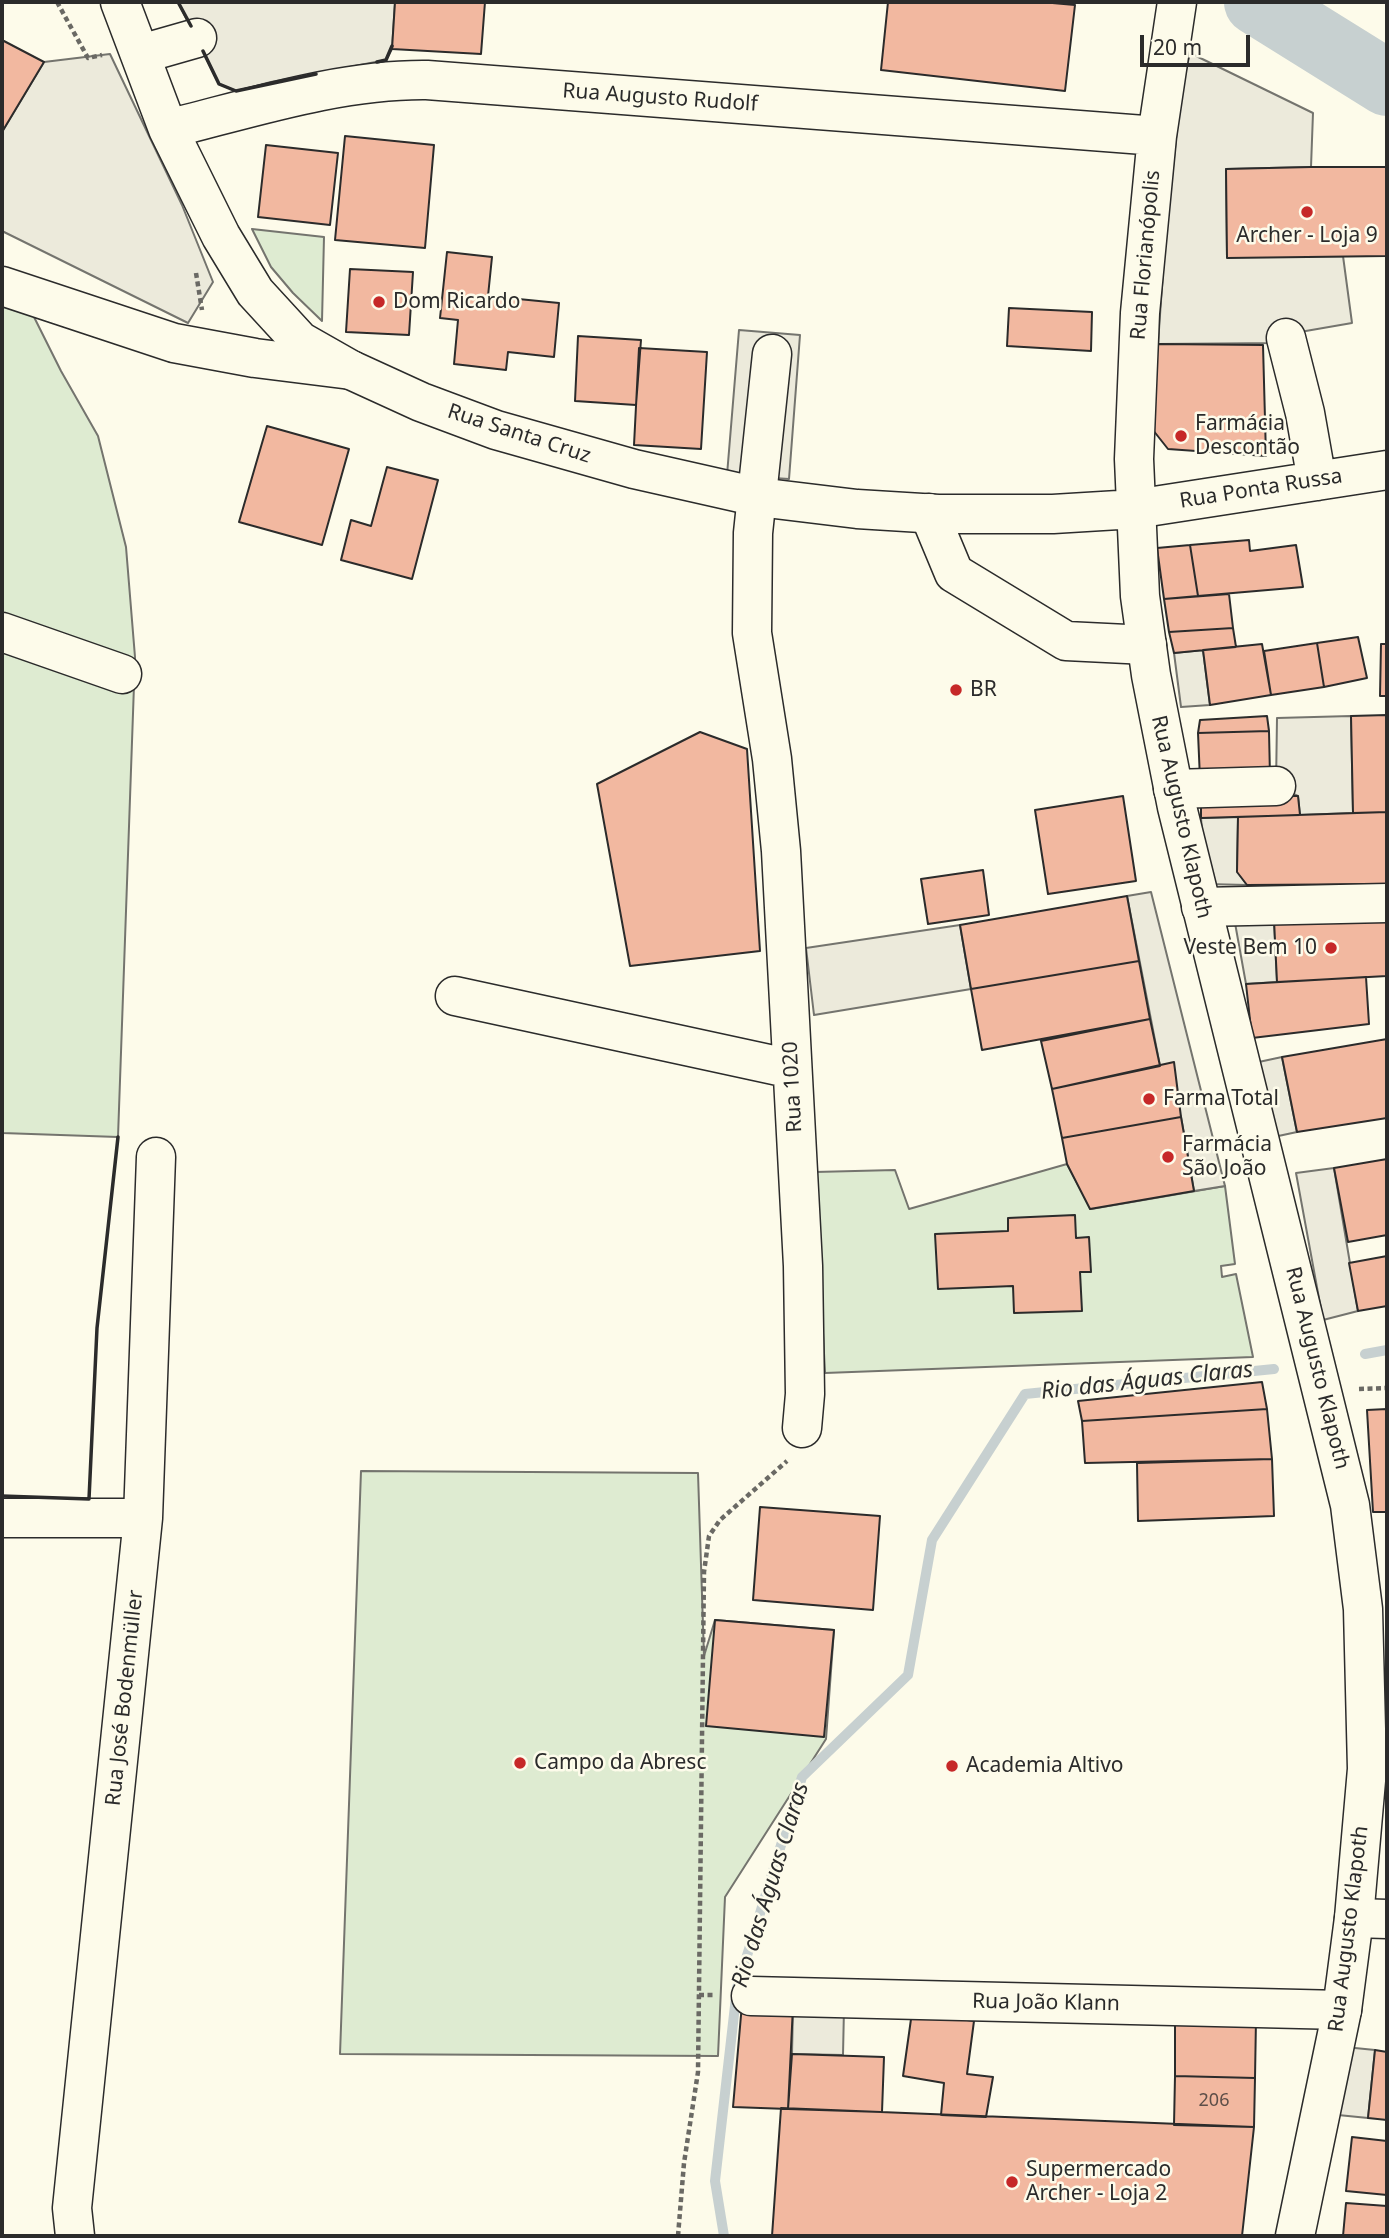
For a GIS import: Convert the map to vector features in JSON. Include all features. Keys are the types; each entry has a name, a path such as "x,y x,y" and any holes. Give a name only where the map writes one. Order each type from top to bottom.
{"main road":[{"name":"Rua Santa Cruz","path":"120,2 168,128 221,236 256,292 300,341 351,370 421,402 496,430 635,469 758,497 857,509 929,513 1053,514 1135,509"},
{"name":"Rua Florianópolis","path":"1135,509 1134,458 1140,313 1157,136 1177,2"},
{"path":"141,54 197,38"},
{"name":"Rua Augusto Rudolf","path":"168,128 358,83 393,79 1157,136"},
{"path":"2,286 174,343 255,358 351,370"},
{"path":"1286,338 1305,413 1317,481"},
{"name":"Rua 1020","path":"772,354 751,569 751,633 772,759 781,851 803,1266 803,1428"},
{"name":"Rua Ponta Russa","path":"1135,509 1387,470"},
{"name":"Rua Augusto Klapoth","path":"1135,509 1140,596 1173,789 1375,1609 1367,1769 1370,1919 1342,2010 1295,2236"},
{"path":"929,513 954,573 1043,628 1066,641 1147,645"},
{"path":"2,632 122,674"},
{"path":"1173,789 1276,786"},
{"path":"1201,907 1387,903"},
{"path":"455,996 792,1069"},
{"name":"Rua José Bodenmüller","path":"75,2236 72,2208 143,1518 156,1157"},
{"path":"2,1518 143,1518"},
{"name":"Rua João Klann","path":"736,1996 1342,2010"}],"path":[{"path":"57,2 88,58"},
{"path":"678,2236 684,2163 698,2072 704,1658 702,1642 704,1572 709,1536 720,1520 740,1500 786,1464 803,1428"},
{"path":"699,1995 736,1996"}],"green space":[{"path":"252,229 324,237 322,321 271,267"},
{"path":"2,300 30,309 98,436 126,547 135,657 118,1137 2,1133"},
{"path":"1067,1164 1091,1209 1225,1186 1235,1264 1221,1266 1222,1277 1236,1274 1253,1357 825,1373 815,1172 895,1170 909,1209"},
{"name":"Campo da Abresc","path":"361,1471 698,1473 704,1656 715,1620 834,1630 826,1739 725,1897 718,2056 340,2054"}],"shaded area":[{"path":"178,2 395,2 392,49 386,60 236,91 219,84"},
{"path":"1190,53 1313,113 1311,167 1226,169 1227,257 1343,256 1352,323 1300,332 1279,343 1158,344 1165,243 1181,92"},
{"path":"110,54 182,205 213,282 188,323 2,231 2,132 44,62"},
{"path":"739,330 800,335 789,479 727,475"},
{"path":"1203,650 1210,705 1181,707 1174,653"},
{"path":"1351,716 1353,813 1300,815 1298,796 1276,786 1277,718"},
{"path":"1238,817 1237,871 1247,885 1206,884 1201,818"},
{"path":"1151,892 1225,1186 1194,1191 1181,1117 1160,1066 1127,896"},
{"path":"1274,920 1277,982 1246,984 1235,923"},
{"path":"960,925 971,989 814,1015 806,948"},
{"path":"1282,1057 1297,1132 1269,1138 1254,1063"},
{"path":"1334,1168 1358,1311 1323,1320 1296,1173"},
{"path":"793,2006 844,2008 843,2055 792,2054"},
{"path":"1345,2047 1375,2050 1368,2118 1338,2115"}],"building":[{"path":"395,2 485,2 481,54 392,49"},
{"path":"888,2 1041,2 1075,5 1065,91 881,70"},
{"path":"2,40 44,62 2,132"},
{"path":"345,136 434,145 425,248 335,240"},
{"path":"266,145 338,153 330,225 258,217"},
{"name":"Archer - Loja 9","path":"1387,167 1387,256 1227,258 1226,169"},
{"path":"447,252 492,257 488,296 559,303 554,357 508,352 506,370 454,364 458,320 440,318"},
{"name":"Dom Ricardo","path":"350,269 413,272 409,335 346,332"},
{"path":"1009,308 1092,312 1091,351 1007,346"},
{"path":"578,336 641,340 636,405 575,401"},
{"path":"1158,344 1263,345 1266,456 1168,449 1149,425"},
{"path":"639,348 707,352 701,449 634,445"},
{"path":"267,426 349,449 322,545 239,522"},
{"path":"387,467 438,480 412,579 341,560 351,520 371,526"},
{"path":"1249,540 1250,551 1296,545 1303,587 1198,596 1190,545"},
{"path":"1190,545 1198,596 1164,599 1157,548"},
{"path":"1229,594 1233,628 1169,632 1164,599"},
{"path":"1233,628 1236,647 1174,653 1169,632"},
{"path":"1358,637 1367,678 1324,687 1317,643"},
{"path":"1317,643 1324,687 1271,695 1264,651"},
{"path":"1262,644 1271,695 1210,705 1203,650"},
{"path":"1381,644 1387,644 1387,696 1380,696"},
{"path":"1387,715 1387,812 1353,813 1351,716"},
{"path":"1267,716 1269,731 1198,733 1200,720"},
{"path":"1269,731 1270,777 1200,779 1198,733"},
{"path":"700,732 747,749 760,951 630,966 597,784"},
{"path":"1123,796 1136,881 1048,894 1035,810"},
{"path":"1201,796 1298,796 1300,815 1201,818"},
{"path":"1387,812 1387,884 1247,885 1237,872 1238,817"},
{"path":"983,870 989,915 928,924 921,879"},
{"path":"1127,896 1139,961 971,989 960,925"},
{"name":"Veste Bem 10","path":"1387,914 1387,976 1277,982 1274,920"},
{"path":"1139,961 1150,1019 982,1050 971,989"},
{"path":"1366,977 1369,1024 1252,1038 1246,984"},
{"path":"1150,1019 1160,1066 1052,1089 1041,1041"},
{"path":"1387,1039 1387,1118 1297,1132 1282,1057"},
{"path":"1174,1062 1181,1117 1062,1138 1052,1089"},
{"path":"1181,1117 1194,1191 1090,1209 1067,1164 1062,1138"},
{"path":"1387,1159 1387,1235 1348,1242 1334,1168"},
{"path":"1075,1215 1076,1238 1089,1237 1091,1272 1080,1272 1082,1311 1014,1313 1013,1286 938,1289 935,1234 1008,1231 1008,1218"},
{"path":"1387,1256 1387,1306 1358,1311 1349,1263"},
{"path":"1262,1382 1267,1409 1082,1421 1078,1401"},
{"path":"1267,1409 1272,1459 1085,1463 1082,1421"},
{"path":"1387,1409 1387,1512 1373,1512 1367,1410"},
{"path":"1272,1459 1274,1516 1138,1521 1137,1463"},
{"path":"760,1507 880,1516 873,1610 753,1600"},
{"path":"715,1620 834,1630 824,1737 706,1726"},
{"path":"742,2004 793,2006 788,2109 733,2107"},
{"path":"912,2012 974,2021 967,2074 993,2077 986,2117 941,2115 944,2083 903,2076"},
{"path":"1256,2019 1255,2078 1175,2076 1175,2020"},
{"path":"1375,2050 1387,2052 1387,2120 1368,2118"},
{"path":"792,2054 884,2057 882,2112 788,2109"},
{"path":"1175,2076 1255,2078 1254,2127 1174,2125"},
{"name":"Supermercado Archer - Loja 2","path":"781,2108 1254,2127 1242,2236 772,2236"},
{"path":"1352,2137 1387,2141 1387,2195 1346,2191"},
{"path":"1346,2203 1387,2206 1387,2236 1343,2236"}],"waterway":[{"name":"Rio das Águas Claras","path":"1257,2 1387,83"},
{"name":"Rio das Águas Claras","path":"1365,1354 1387,1350"},
{"name":"Rio das Águas Claras","path":"724,2236 715,2181 737,1988 802,1777 908,1675 932,1540 1025,1394 1274,1369"}],"wall":[{"path":"178,2 191,26"},
{"path":"377,62 386,60 392,46"},
{"path":"203,51 219,84 236,91 316,74"},
{"path":"2,1496 89,1499 97,1328 118,1137"}],"place":[{"name":"Archer - Loja 9","path":"1307,212"},
{"name":"Dom Ricardo","path":"379,302"},
{"name":"Farmácia Descontão","path":"1181,436"},
{"name":"BR","path":"956,690"},
{"name":"Veste Bem 10","path":"1331,948"},
{"name":"Farma Total","path":"1149,1099"},
{"name":"Farmácia São João","path":"1168,1157"},
{"name":"Campo da Abresc","path":"520,1763"},
{"name":"Academia Altivo","path":"952,1766"},
{"name":"Supermercado Archer - Loja 2","path":"1012,2182"}]}
